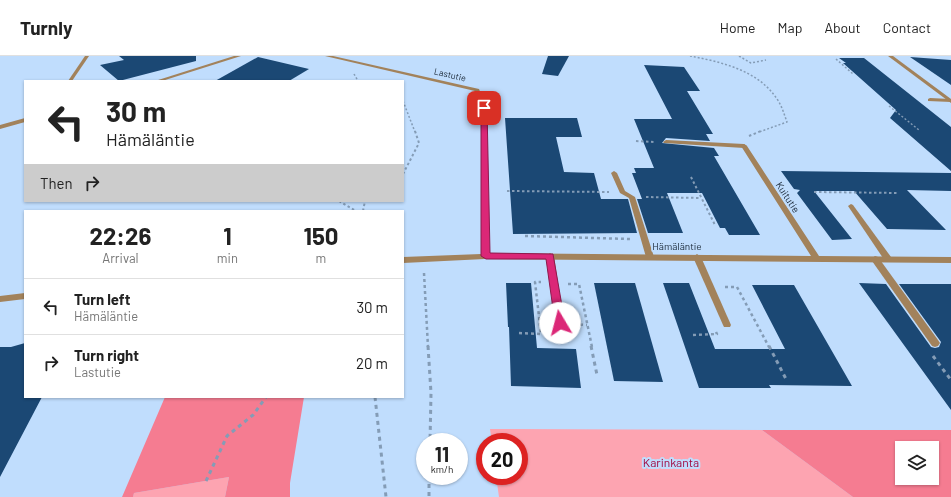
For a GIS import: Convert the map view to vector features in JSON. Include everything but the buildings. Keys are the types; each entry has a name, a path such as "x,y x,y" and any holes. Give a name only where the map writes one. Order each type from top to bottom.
{"street":[{"path":"71,80 87,56"},
{"path":"160,80 239,56"},
{"name":"Lastutie","path":"327,56 477,90 484,108 486,256"},
{"path":"890,56 951,101"},
{"path":"930,100 951,101"},
{"path":"0,127 24,120"},
{"path":"666,142 744,146"},
{"name":"Kuitutie","path":"744,146 816,258"},
{"path":"614,173 622,192 632,197 650,257"},
{"path":"851,206 888,259"},
{"name":"Hämäläntie","path":"404,260 486,256 550,256 951,260"},
{"path":"550,256 560,323"},
{"path":"697,257 727,325"},
{"path":"875,259 936,343"},
{"path":"0,299 24,296"}],"path":[{"path":"690,56 707,59 738,69 759,81 777,99 787,122 750,134 744,146"},
{"path":"739,56 751,63 766,60"},
{"path":"836,59 853,74"},
{"path":"404,104 419,143 404,172"},
{"path":"889,106 919,130"},
{"path":"691,177 715,225"},
{"path":"508,191 622,192"},
{"path":"814,192 898,193"},
{"path":"646,197 701,198"},
{"path":"341,202 354,210"},
{"path":"525,236 645,239"},
{"path":"423,258 431,393 430,433"},
{"path":"206,481 227,436 253,415 265,398"},
{"path":"375,398 386,497"},
{"path":"429,485 429,497"}],"green space":[{"name":"Karinkanta","path":"490,429 762,430 853,497 499,497 497,485 528,485 528,433 491,433"},
{"path":"229,477 225,497 133,497 134,493"}],"shaded area":[{"path":"165,398 304,398 290,483 290,497 225,497 229,477 134,493 133,497 122,497"},
{"path":"762,430 951,430 951,497 853,497"}],"route":[{"path":"484,108 486,256 550,256 560,323"}]}
